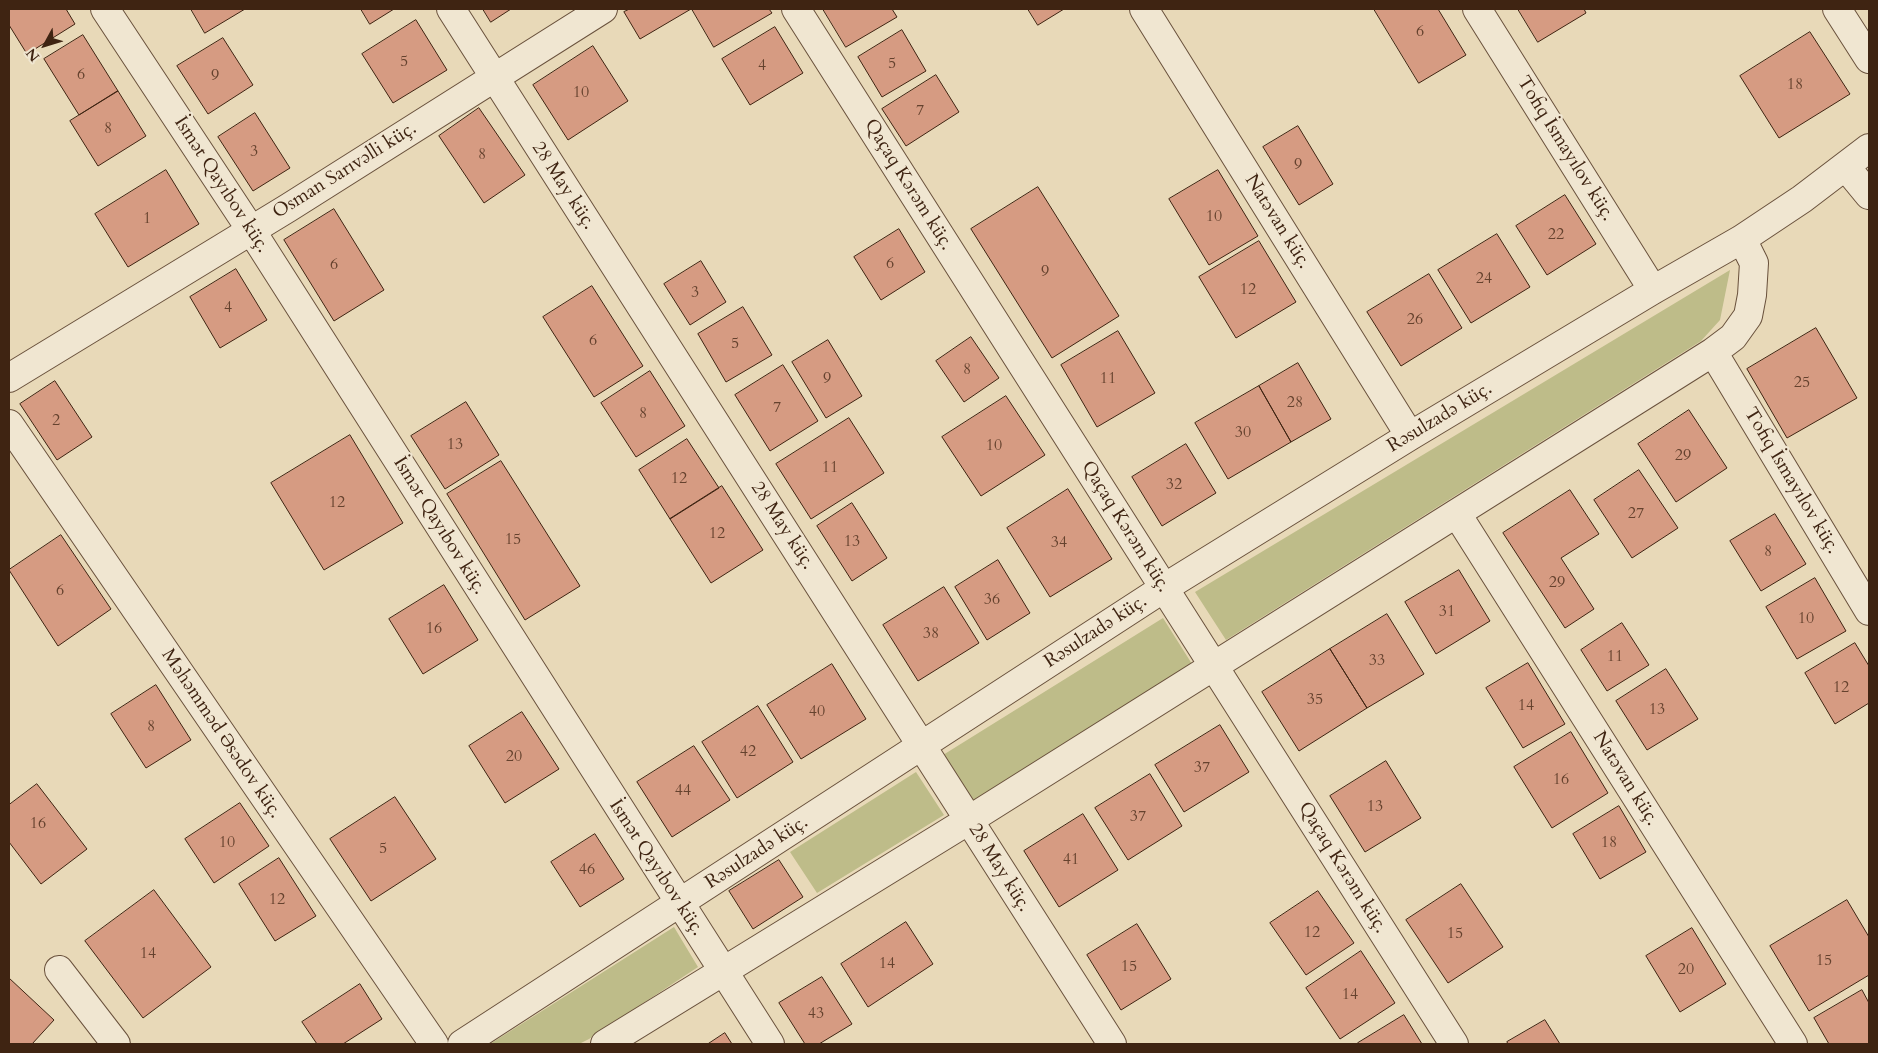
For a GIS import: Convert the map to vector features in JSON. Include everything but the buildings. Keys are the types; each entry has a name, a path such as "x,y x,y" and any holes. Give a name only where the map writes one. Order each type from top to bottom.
{"street":[{"name":"İsmət Qayıbov küç.","path":"106,9 251,230 770,1044"},
{"name":"28 May küç.","path":"451,9 1112,1044"},
{"name":"Osman Sarıvəlli küç.","path":"9,378 251,230 603,9"},
{"name":"Qaçaq Kərəm küç.","path":"796,9 1454,1044"},
{"name":"Natəvan küç.","path":"1144,9 1410,436"},
{"name":"Tofiq İsmayılov küç.","path":"1477,9 1652,290"},
{"path":"1837,9 1869,59"},
{"path":"1869,148 1846,166 1869,195"},
{"name":"Rəsulzadə küç.","path":"462,1044 1164,588 1410,436 1652,290 1742,239 1846,166"},
{"path":"605,1044 724,973 1714,352 1732,337 1748,316 1752,295 1754,264 1742,239"},
{"name":"Tofiq İsmayılov küç.","path":"1714,352 1869,611"},
{"name":"Məhəmməd Əsədov küç.","path":"9,424 434,1044"},
{"name":"Natəvan küç.","path":"1457,514 1793,1044"},
{"path":"58,970 116,1044"}],"shaded area":[{"path":"1730,270 1720,320 1701,341 1226,640 1195,592"},
{"path":"1163,618 1192,664 973,802 943,755"},
{"path":"916,772 944,815 817,893 790,852"},
{"path":"674,927 698,967 589,1039 579,1044 490,1044"}]}
